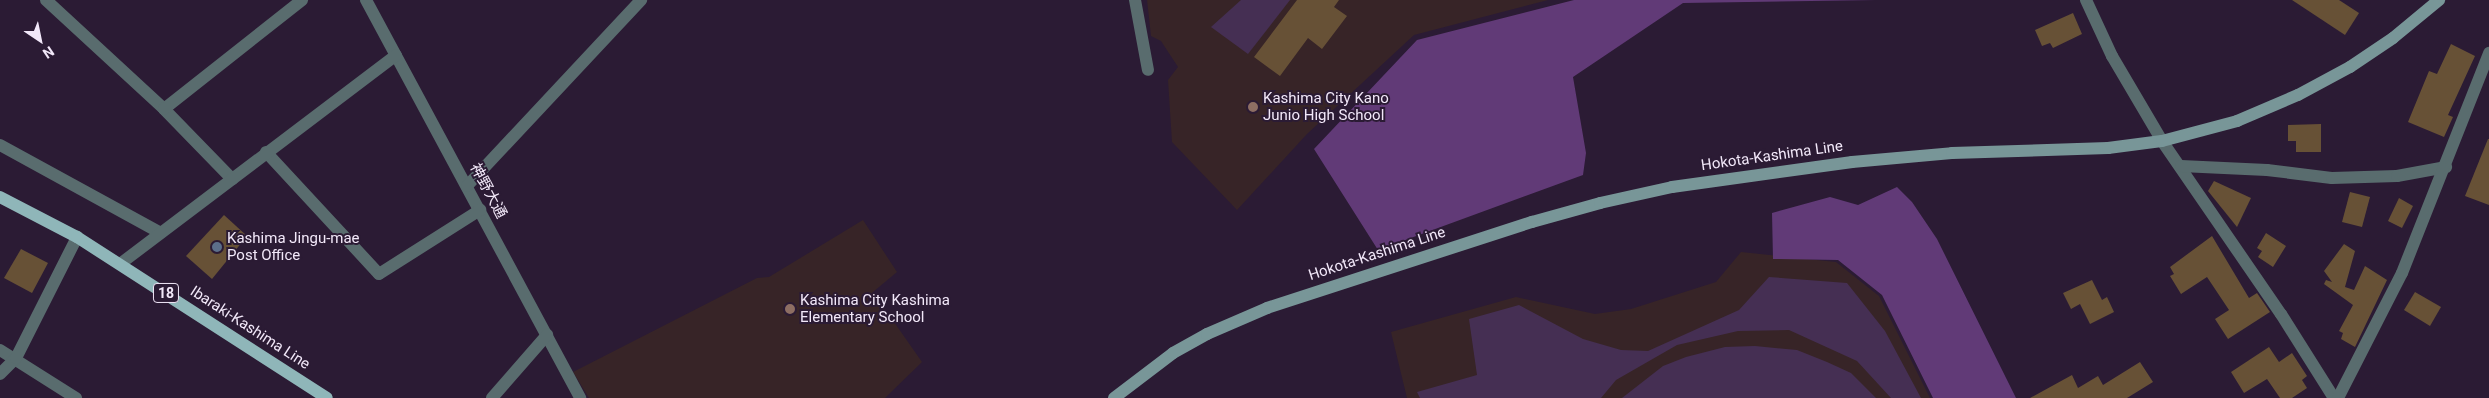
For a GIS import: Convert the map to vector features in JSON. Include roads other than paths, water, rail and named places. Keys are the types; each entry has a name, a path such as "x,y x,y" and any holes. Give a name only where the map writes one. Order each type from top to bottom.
{"main road":[{"name":"Hokota-Kashima Line","path":"1114,398 1173,354 1207,334 1267,308 1497,233 1600,203 1682,186 1852,162 1952,153 2108,148 2162,141 2237,121 2298,96 2393,38 2439,0"},
{"name":"Ibaraki-Kashima Line","path":"0,197 77,237 327,398"}],"street":[{"path":"46,0 164,109 232,178"},
{"path":"164,109 302,0"},
{"name":"神野大通","path":"366,0 580,398"},
{"path":"467,186 641,0"},
{"path":"1135,0 1148,70"},
{"path":"2086,0 2112,56 2162,141 2334,398"},
{"path":"2338,398 2402,273 2446,166 2489,53"},
{"path":"120,264 396,55"},
{"path":"0,145 160,233"},
{"path":"266,152 379,274 480,210"},
{"path":"2180,166 2266,170 2332,178 2396,176 2446,166"},
{"path":"0,374 16,358 77,237"},
{"path":"492,398 547,335"},
{"path":"0,350 16,358 76,398"}],"place":[{"name":"Kashima City Kano Junio High School","path":"1253,107"},
{"name":"Kashima Jingu-mae Post Office","path":"217,247"},
{"name":"Kashima City Kashima Elementary School","path":"790,309"}]}
